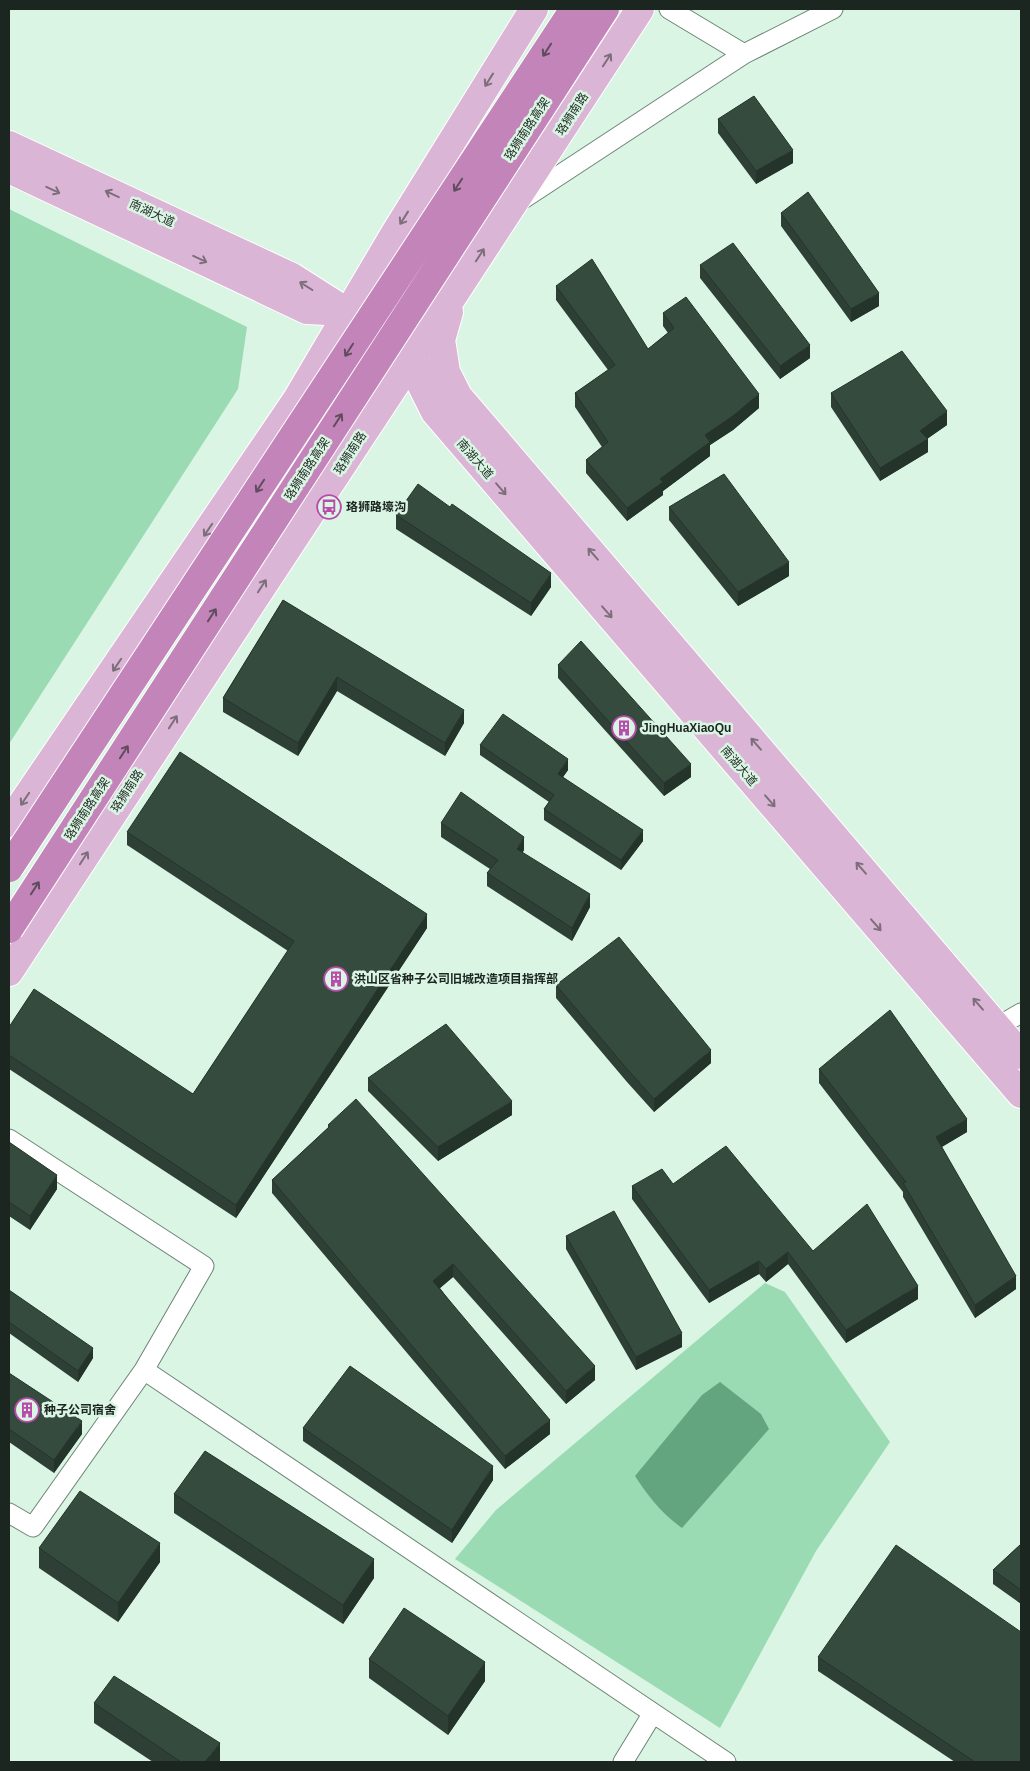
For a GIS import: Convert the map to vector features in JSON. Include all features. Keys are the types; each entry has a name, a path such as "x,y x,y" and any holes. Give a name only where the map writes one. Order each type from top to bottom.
{"highway":[{"path":"9,868 574,9"},
{"name":"珞狮南路高架","path":"9,929 605,9"}],"main road":[{"path":"9,823 297,399 347,312 534,9"},
{"name":"珞狮南路","path":"9,972 640,9"},
{"name":"南湖大道","path":"9,145 292,277 347,312 410,362 458,396 1021,1055"},
{"name":"南湖大道","path":"9,169 307,310 347,312"},
{"path":"453,296 441,340 446,372 458,396"},
{"path":"297,399 308,366 312,345 310,319 307,310"},
{"name":"南湖大道","path":"410,362 435,412 1021,1094"},
{"path":"374,415 392,400 403,397 416,399 435,412"}],"street":[{"path":"669,9 744,54"},
{"path":"512,205 744,54 833,9"},
{"path":"997,1027 1021,1014"},
{"path":"9,1139 204,1266 144,1370 33,1526 9,1512"},
{"path":"144,1370 726,1762"},
{"path":"622,1762 653,1713"}],"shaded area":[{"path":"9,209 247,327 238,389 9,744"},
{"path":"765,1283 785,1292 890,1442 816,1551 720,1728 455,1559 496,1510"},
{"path":"720,1382 761,1414 769,1429 682,1528 656,1504 635,1476 702,1395"}],"building":[{"path":"754,96 793,150 756,171 718,119"},
{"path":"808,192 879,293 851,309 781,213"},
{"path":"733,243 810,345 780,366 700,265"},
{"path":"592,259 648,349 674,328 663,313 686,297 759,394 733,416 705,435 710,442 660,479 663,482 627,508 586,460 608,442 575,393 615,365 556,286"},
{"path":"902,351 947,411 920,431 928,439 880,468 831,393"},
{"path":"724,474 789,562 738,592 669,507"},
{"path":"418,484 450,507 452,504 551,573 531,603 396,515"},
{"path":"283,600 464,710 445,743 337,677 298,743 223,698"},
{"name":"JingHuaXiaoQu","path":"581,641 691,764 664,783 558,665"},
{"path":"503,714 568,759 558,774 643,830 621,860 544,809 554,795 480,745"},
{"name":"洪山区省种子公司旧城改造项目指挥部","path":"180,752 427,914 236,1205 9,1055 9,1027 34,989 193,1094 294,941 127,832"},
{"path":"461,792 524,837 517,849 590,894 572,928 487,873 498,860 441,823"},
{"path":"619,937 711,1050 654,1099 556,985"},
{"path":"890,1010 967,1119 936,1137 1016,1276 975,1305 903,1183 906,1182 819,1069"},
{"path":"446,1024 512,1101 438,1147 368,1078"},
{"path":"356,1099 595,1366 566,1391 453,1264 433,1281 550,1420 505,1456 272,1180"},
{"path":"9,1142 57,1175 30,1216 9,1202"},
{"path":"726,1146 813,1251 867,1204 918,1286 846,1330 788,1252 766,1269 759,1261 709,1290 632,1186 662,1169 673,1184"},
{"path":"614,1211 682,1333 636,1357 566,1236"},
{"name":"种子公司宿舍","path":"9,1290 93,1348 78,1371 9,1322"},
{"path":"350,1366 493,1466 452,1530 303,1428"},
{"name":"种子公司宿舍","path":"9,1373 82,1421 54,1460 9,1429"},
{"path":"205,1451 374,1559 343,1605 174,1494"},
{"path":"80,1491 160,1543 118,1603 39,1548"},
{"path":"1021,1544 1021,1590 993,1570"},
{"path":"896,1545 1021,1632 1021,1762 975,1762 818,1657"},
{"path":"404,1608 485,1662 448,1716 369,1659"},
{"path":"114,1676 220,1743 205,1762 181,1762 94,1703"}],"place":[{"name":"珞狮路壕沟","path":"329,507"},
{"name":"JingHuaXiaoQu","path":"624,728"},
{"name":"洪山区省种子公司旧城改造项目指挥部","path":"336,979"},
{"name":"种子公司宿舍","path":"27,1410"}]}
